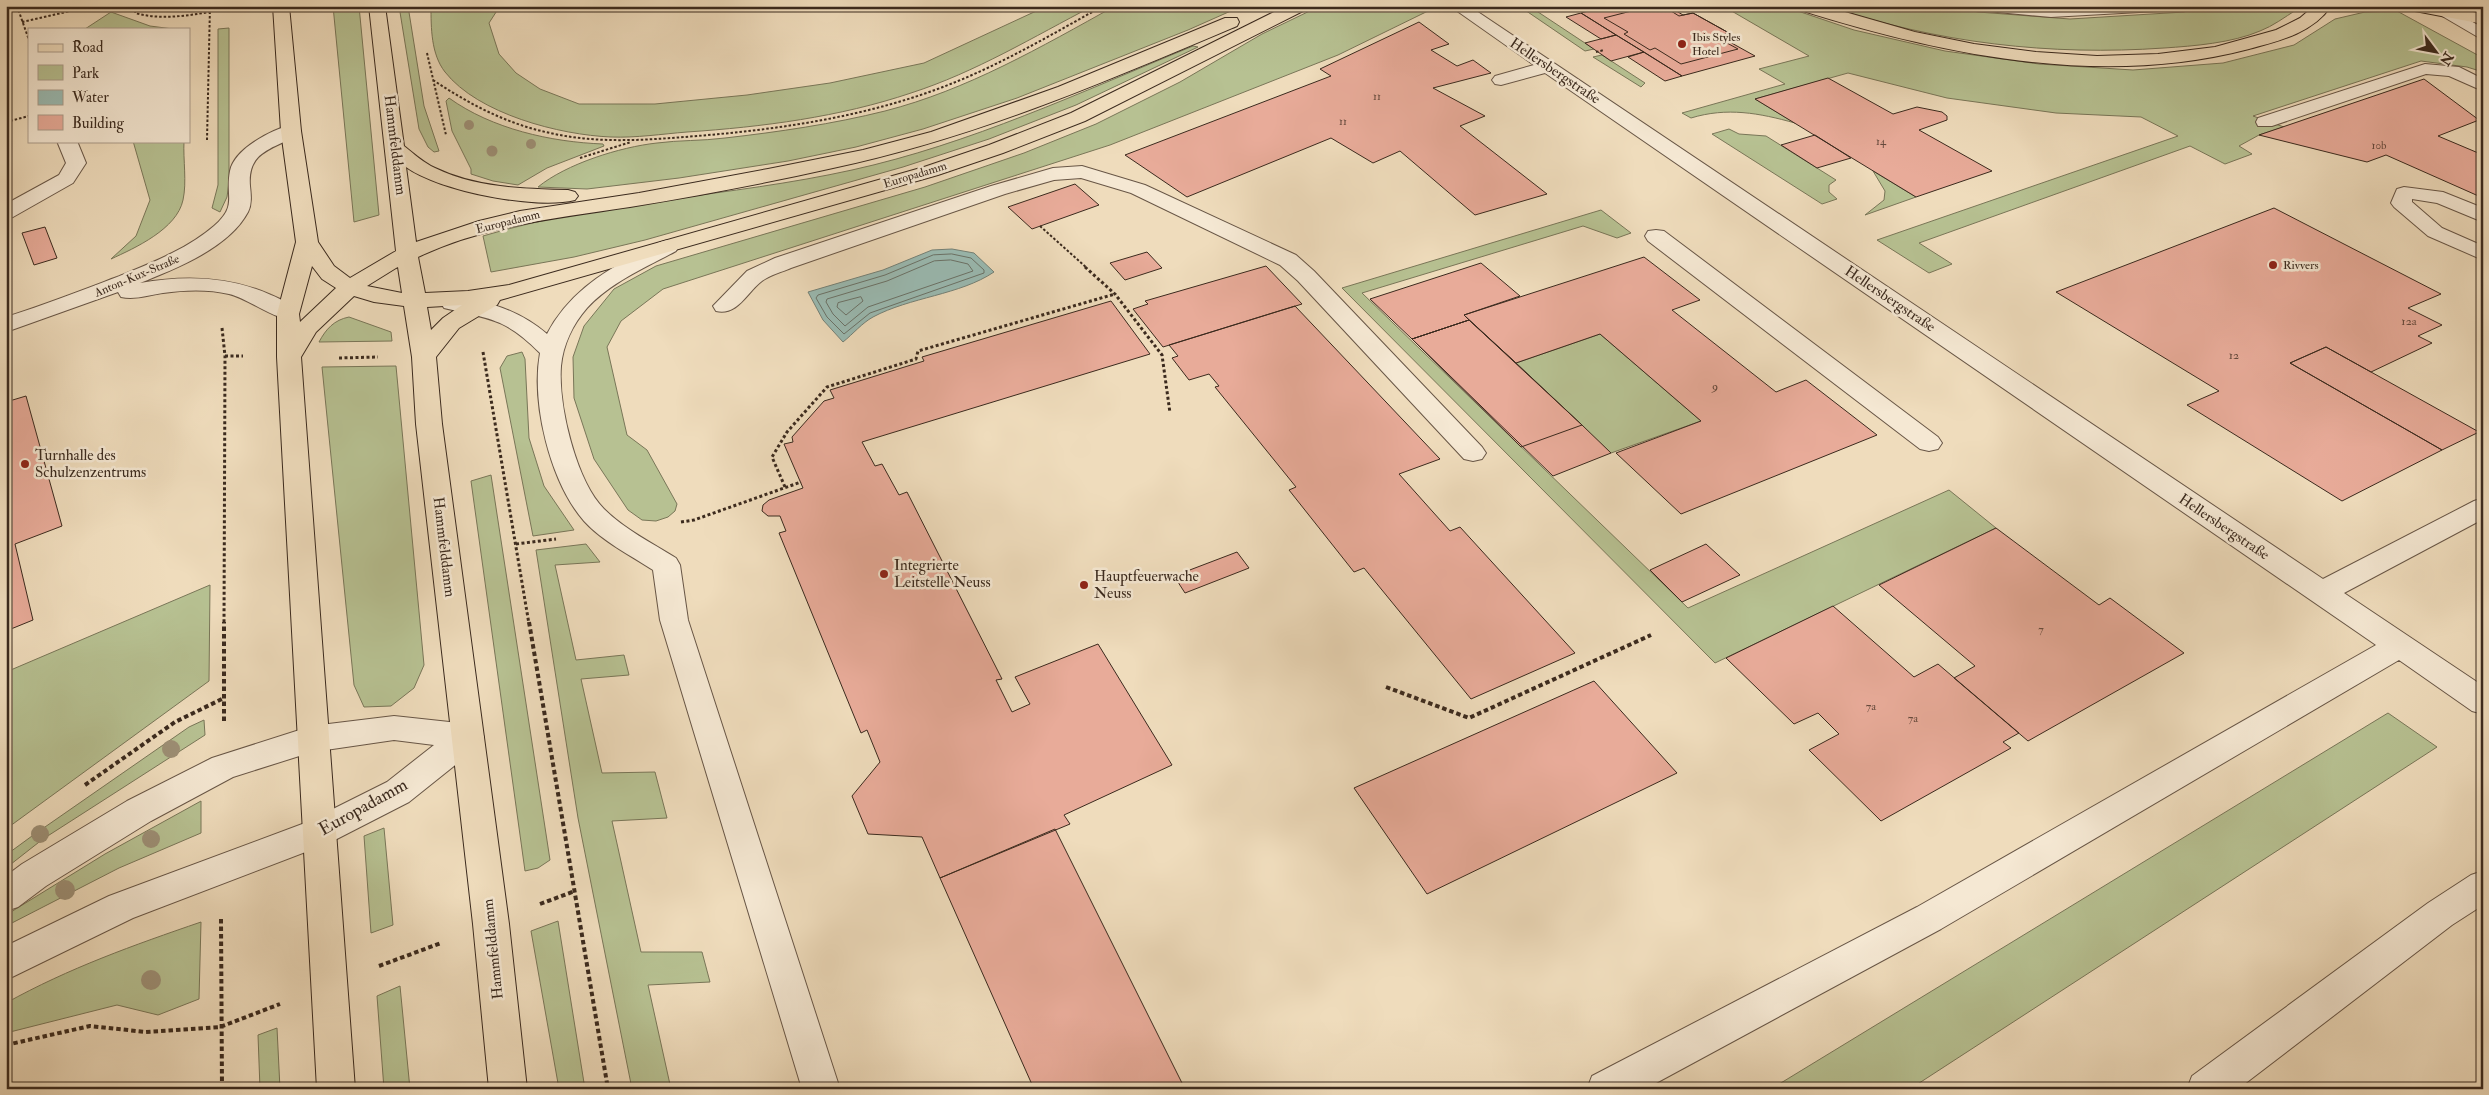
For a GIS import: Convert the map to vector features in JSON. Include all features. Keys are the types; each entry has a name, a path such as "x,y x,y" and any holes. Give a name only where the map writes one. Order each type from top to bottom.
{"main road":[{"path":"281,6 291,131 307,242 288,314 288,357 298,472 317,833 330,985 336,1089"},
{"name":"Hammfelddamm","path":"377,6 407,254 424,357 429,424 491,924 508,1089"},
{"name":"Europadamm","path":"288,357 307,328 350,288 407,254 468,232 513,219 845,160 897,148 1026,106 1269,6"},
{"name":"Europadamm","path":"307,242 332,277 350,288 383,296 416,300 474,297 511,291 922,173 996,149 1078,117 1299,6"},
{"path":"1806,6 1848,21 1906,36 1967,47 2024,55 2126,60 2210,53 2247,46 2277,36 2321,9 2341,6"},
{"path":"2415,6 2435,8 2483,19"},
{"name":"Europadamm","path":"395,149 429,173 478,187 513,194 577,196 736,180"},
{"name":"Europadamm","path":"424,357 437,335 454,319 477,306 511,291"}],"street":[{"name":"Hellersbergstraße","path":"1458,6 2483,702"},
{"path":"1987,6 2051,12 2157,6"},
{"path":"2435,8 2483,35"},
{"path":"1501,80 1548,67"},
{"path":"2264,122 2425,68 2453,71 2483,86"},
{"name":"Anton-Kux-Straße","path":"6,325 62,307 161,267 194,250 224,228 235,216 242,203 238,170 248,154 291,131"},
{"path":"6,213 66,179 76,163 67,142"},
{"path":"724,306 756,276 784,263 998,190 1053,174 1082,172 1138,189 1288,260 1306,276 1473,453"},
{"path":"2483,216 2458,203 2426,193 2404,193 2401,203 2435,232 2483,254"},
{"path":"1656,236 1929,443"},
{"path":"668,246 590,293 569,315 551,351 550,391 557,434 569,476 593,514 666,565 674,620 821,1089"},
{"name":"Anton-Kux-Straße","path":"62,307 151,288 207,285 232,287 256,294 288,314"},
{"path":"416,300 477,306 515,319 536,334 551,351"},
{"path":"2321,592 2483,507"},
{"path":"1606,1089 1929,918 2400,645"},
{"path":"6,896 34,875 140,810 223,767 312,739 394,728 468,737"},
{"name":"Europadamm","path":"6,964 121,907 317,833 398,792 468,737"},
{"path":"2206,1089 2440,914 2483,886"}],"path":[{"path":"17,6 28,37"},
{"path":"22,22 92,6"},
{"path":"136,6 136,13 152,18 171,18 210,12"},
{"path":"207,145 210,6"},
{"path":"432,80 456,96 512,122 549,132 589,139 634,141 782,128 845,116 906,100 958,81 1002,60 1103,6"},
{"path":"6,122 28,116"},
{"path":"1040,226 1116,294 1162,355 1170,413"},
{"path":"785,487 772,457 787,432 827,387 916,359 918,351 1116,294"},
{"path":"218,324 224,331 225,356 223,767"},
{"path":"484,357 608,1089"},
{"path":"619,533 694,520 801,482"},
{"path":"516,544 535,541"},
{"path":"1386,687 1469,718 1651,635"},
{"path":"79,789 175,722 224,698"},
{"path":"6,1045 90,1026 146,1032 220,1027 575,891"},
{"path":"220,1027 222,1089"}],"green space":[{"path":"333,6 359,6 379,215 354,222"},
{"path":"399,6 408,6 424,106 439,151 434,152 428,147 419,129"},
{"path":"431,6 500,6 489,23 499,54 516,73 540,89 579,104 655,104 747,95 830,83 924,63 1047,6 1093,6 958,75 935,85 857,109 772,124 611,137 568,132 521,120 478,100 460,87 440,65 434,49"},
{"path":"1115,6 1242,6 1188,30 1017,98 923,129 856,147 788,161 679,178 587,189 538,187 578,164 627,148 805,127 865,116 915,102 945,92 1003,66"},
{"path":"1320,6 1421,6 1428,11 1338,55 1110,145 663,289 621,321 607,347 627,435 647,450 677,504 675,511 668,517 656,521 642,520 628,510 594,459 574,398 573,357 584,326 614,289 656,266 925,187 1024,153 1096,124 1180,82 1262,34"},
{"path":"1519,6 1529,6 1594,49 1585,51"},
{"path":"1723,6 1783,6 1854,30 1945,51 2039,64 2133,70 2223,63 2294,45 2335,19 2365,12 2397,11 2483,58 2483,72 2467,67 2421,61 2253,116 2284,127 2259,135 2239,146 2252,154 2225,164 2190,146 1919,243 1952,264 1929,273 1877,240 2178,136 2141,117 2056,113 1947,98 1848,73 1755,99 1795,123 1769,116 1730,112 1691,118 1682,113 1785,84 1759,69 1809,56"},
{"path":"1828,6 1950,6 1978,12 2070,19 2184,12 2198,6 2298,6 2296,10 2265,29 2225,41 2164,48 2079,50 1994,44 1952,38 1869,19"},
{"path":"111,12 150,26 165,28 87,28"},
{"path":"229,28 229,182 227,197 220,212 212,208 218,185 218,29"},
{"path":"1193,46 1198,47 1076,105 989,139 903,167 645,240 574,257 491,272 483,236 574,214 760,187 852,170 896,159 939,146 1025,115"},
{"path":"1602,55 1645,83 1641,87 1593,57"},
{"path":"449,98 466,109 503,126 543,137 603,144 604,146 547,168 518,185 493,181 471,174 471,169 452,131 446,101"},
{"path":"1729,129 1739,134 1766,136 1836,180 1829,185 1829,192 1837,199 1822,204 1712,134"},
{"path":"133,142 184,142 185,186 183,200 173,220 164,229 143,243 111,259 136,236 150,200"},
{"path":"1873,171 1916,197 1865,215 1884,200 1885,191"},
{"path":"1601,210 1631,233 1617,238 1583,226 1362,293 1688,608 1949,490 1996,528 1715,663 1342,288"},
{"path":"349,317 391,332 392,341 319,342 331,326 339,320"},
{"path":"1600,334 1701,421 1611,453 1516,363"},
{"path":"522,352 525,359 529,438 544,486 574,530 533,536 500,368 507,356"},
{"path":"396,366 424,665 414,688 391,706 364,707 354,685 322,367"},
{"path":"491,475 550,860 538,868 525,871 471,481"},
{"path":"586,544 600,562 555,565 576,660 624,655 629,675 581,679 602,773 655,772 667,818 612,821 641,952 702,952 710,982 648,985 671,1089 632,1089 578,818 536,550"},
{"path":"210,585 209,681 6,829 6,672"},
{"path":"2388,713 2437,747 1910,1089 1771,1089"},
{"path":"204,720 205,735 43,839 6,868 6,855 189,727"},
{"path":"201,801 201,833 119,868 8,925 6,923 6,915 105,854"},
{"path":"384,828 393,925 371,933 364,836"},
{"path":"558,921 585,1089 559,1089 531,931"},
{"path":"201,922 199,999 158,1015 117,1005 6,1033 6,1003 78,968"},
{"path":"400,986 410,1089 384,1089 377,996"},
{"path":"277,1028 280,1089 260,1089 258,1035"}],"water":[{"path":"952,249 974,253 994,272 966,286 887,310 869,319 843,342 823,320 808,292 883,270 932,250"}],"building":[{"name":"Ibis Styles Hotel","path":"1608,6 1668,6 1683,15 1693,13 1729,33 1719,36 1755,56 1682,76 1581,13"},
{"name":"Ibis Styles Hotel","path":"1651,6 1663,6 1679,16 1693,13 1729,33 1716,37 1738,49 1681,64 1655,48 1650,50 1624,34 1628,32 1604,18"},
{"path":"1581,13 1616,35 1601,39 1566,17"},
{"path":"1419,22 1449,44 1431,50 1457,66 1473,60 1491,73 1433,88 1485,116 1460,126 1547,194 1475,215 1400,151 1373,163 1331,138 1187,197 1125,155 1331,76 1320,69"},
{"path":"1616,35 1644,52 1611,61 1585,43"},
{"path":"1644,52 1682,76 1665,81 1628,57"},
{"path":"1828,78 1893,114 1917,107 1942,112 1947,116 1947,120 1919,130 1992,171 1916,197 1755,99"},
{"path":"2424,79 2479,120 2438,136 2483,155 2483,198 2386,155 2367,162 2259,135"},
{"path":"1815,135 1851,158 1817,168 1781,145"},
{"path":"1075,184 1099,205 1032,229 1008,207"},
{"path":"2274,208 2441,294 2408,308 2442,325 2418,336 2432,343 2371,372 2326,347 2290,363 2442,450 2342,501 2187,405 2219,391 2056,292"},
{"path":"45,227 57,258 34,265 22,233"},
{"path":"1147,252 1162,268 1125,280 1110,263"},
{"path":"1644,257 1700,300 1672,310 1776,392 1806,380 1877,435 1681,514 1616,453 1701,421 1600,334 1516,363 1464,315"},
{"path":"1481,263 1520,296 1464,315 1469,320 1412,339 1370,299"},
{"path":"1266,266 1302,304 1163,347 1133,309 1148,304 1145,301"},
{"path":"1111,301 1150,354 862,442 875,466 882,464 899,495 907,492 1002,679 996,680 1012,712 1030,704 1015,677 1098,644 1172,765 1064,815 1070,824 940,878 922,837 868,834 852,796 880,762 867,730 861,733 779,533 786,531 780,516 768,516 762,511 763,505 769,500 803,488 784,444 793,442 792,437 824,401 834,398 830,390 924,361 922,357"},
{"path":"1295,306 1440,459 1399,474 1450,531 1460,527 1575,653 1471,699 1364,568 1354,572 1289,490 1296,487 1215,387 1219,386 1209,374 1189,380 1172,358 1178,356 1169,345"},
{"path":"1469,320 1582,425 1521,447 1412,339"},
{"path":"1469,320 1611,453 1553,476 1412,339"},
{"path":"2326,347 2479,432 2442,450 2290,363"},
{"name":"Turnhalle des Schulzenzentrums","path":"26,396 62,526 15,544 33,620 6,631 6,402"},
{"path":"1996,528 2099,605 2110,598 2184,653 2028,741 1954,678 1975,666 1879,585"},
{"path":"1706,544 1740,575 1682,602 1650,570"},
{"path":"1237,552 1249,568 1185,593 1174,576"},
{"path":"1833,606 1914,677 1938,664 2019,733 2003,742 2011,748 1881,821 1809,750 1839,734 1818,713 1794,724 1726,658"},
{"path":"1594,681 1677,773 1427,894 1354,788"},
{"path":"1055,829 1185,1089 1034,1089 940,878"}],"place":[{"name":"Ibis Styles Hotel","path":"1682,44"},
{"name":"Rivvers","path":"2273,265"},
{"name":"Turnhalle des Schulzenzentrums","path":"25,464"},
{"name":"Integrierte Leitstelle Neuss","path":"884,574"},
{"name":"Hauptfeuerwache Neuss","path":"1084,585"}]}
